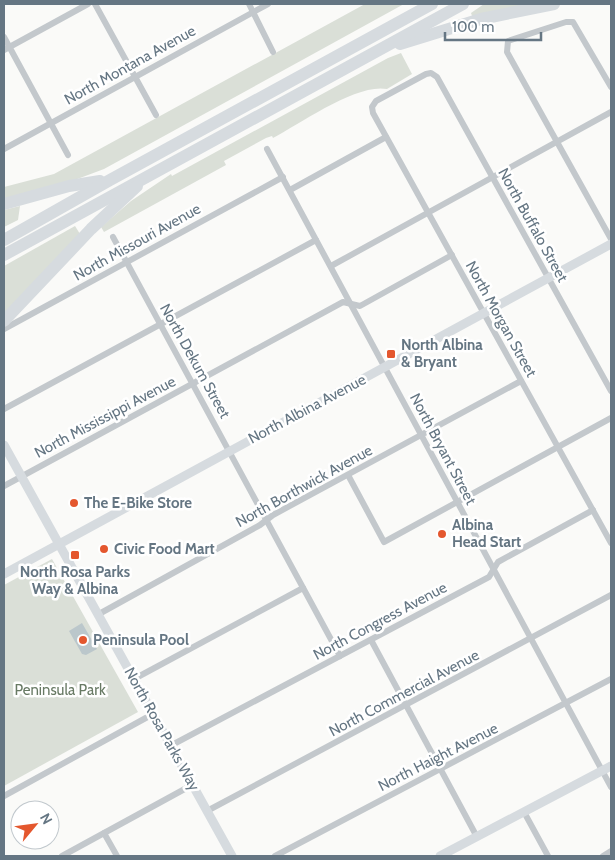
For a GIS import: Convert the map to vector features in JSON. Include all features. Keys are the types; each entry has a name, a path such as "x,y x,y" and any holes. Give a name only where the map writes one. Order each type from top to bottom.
{"highway":[{"path":"376,34 380,24 413,4"},
{"path":"4,240 432,4"},
{"path":"4,255 462,4"},
{"path":"372,53 481,19 554,4"},
{"path":"4,321 91,229 148,175"},
{"path":"4,204 69,186 110,180"}],"street":[{"path":"7,49 88,4"},
{"path":"95,4 156,115"},
{"path":"249,4 272,52"},
{"name":"North Montana Avenue","path":"4,149 268,4"},
{"path":"611,87 573,22 566,22 510,38 506,45 611,239"},
{"path":"4,37 7,49 68,155"},
{"name":"North Morgan Street","path":"431,73 376,101 372,107 386,137 611,543"},
{"name":"North Buffalo Street","path":"431,73 437,77 611,391"},
{"path":"330,266 611,112"},
{"path":"290,190 386,137"},
{"name":"North Bryant Street","path":"267,149 565,705 611,787"},
{"name":"North Missouri Avenue","path":"4,329 283,177"},
{"name":"North Dekum Street","path":"113,238 340,656"},
{"path":"4,409 316,240"},
{"name":"North Albina Avenue","path":"4,574 611,244"},
{"name":"North Mississippi Avenue","path":"4,486 343,302 360,306 452,255"},
{"name":"North Borthwick Avenue","path":"99,614 521,380"},
{"path":"348,475 384,542 611,418"},
{"name":"North Rosa Parks Way","path":"4,445 231,856"},
{"name":"North Congress Avenue","path":"170,746 489,577 498,562 593,510"},
{"path":"134,679 303,588"},
{"name":"North Commercial Avenue","path":"207,810 406,706 611,595"},
{"path":"371,640 477,837"},
{"name":"North Haight Avenue","path":"274,856 565,705 611,679"},
{"path":"4,796 153,714"},
{"path":"440,856 457,852 477,837 611,766"},
{"path":"62,856 192,785"},
{"path":"524,812 548,856"},
{"path":"104,833 117,856"},
{"path":"603,856 611,852"}],"green space":[{"path":"365,4 404,4 104,169 64,184 4,199 4,187 54,174"},
{"path":"484,4 534,4 472,16 471,13"},
{"path":"401,53 412,74 387,89 360,92 345,98 313,114 273,138 272,136 266,138 224,161 226,165 104,232 101,227 131,201 171,174 172,176 388,58"},
{"path":"20,206 18,220 4,227 4,210"},
{"path":"75,226 80,234 4,315 4,266"},
{"name":"Peninsula Park","path":"52,559 138,712 4,786 4,585"}],"shaded area":[{"name":"Peninsula Pool","path":"82,623 97,649 86,655 82,654 69,631"}],"place":[{"name":"North Albina & Bryant","path":"391,354"},
{"name":"The E-Bike Store","path":"74,503"},
{"name":"Albina Head Start","path":"442,534"},
{"name":"Civic Food Mart","path":"104,549"},
{"name":"North Rosa Parks Way & Albina","path":"75,555"},
{"name":"Peninsula Pool","path":"83,640"}]}
